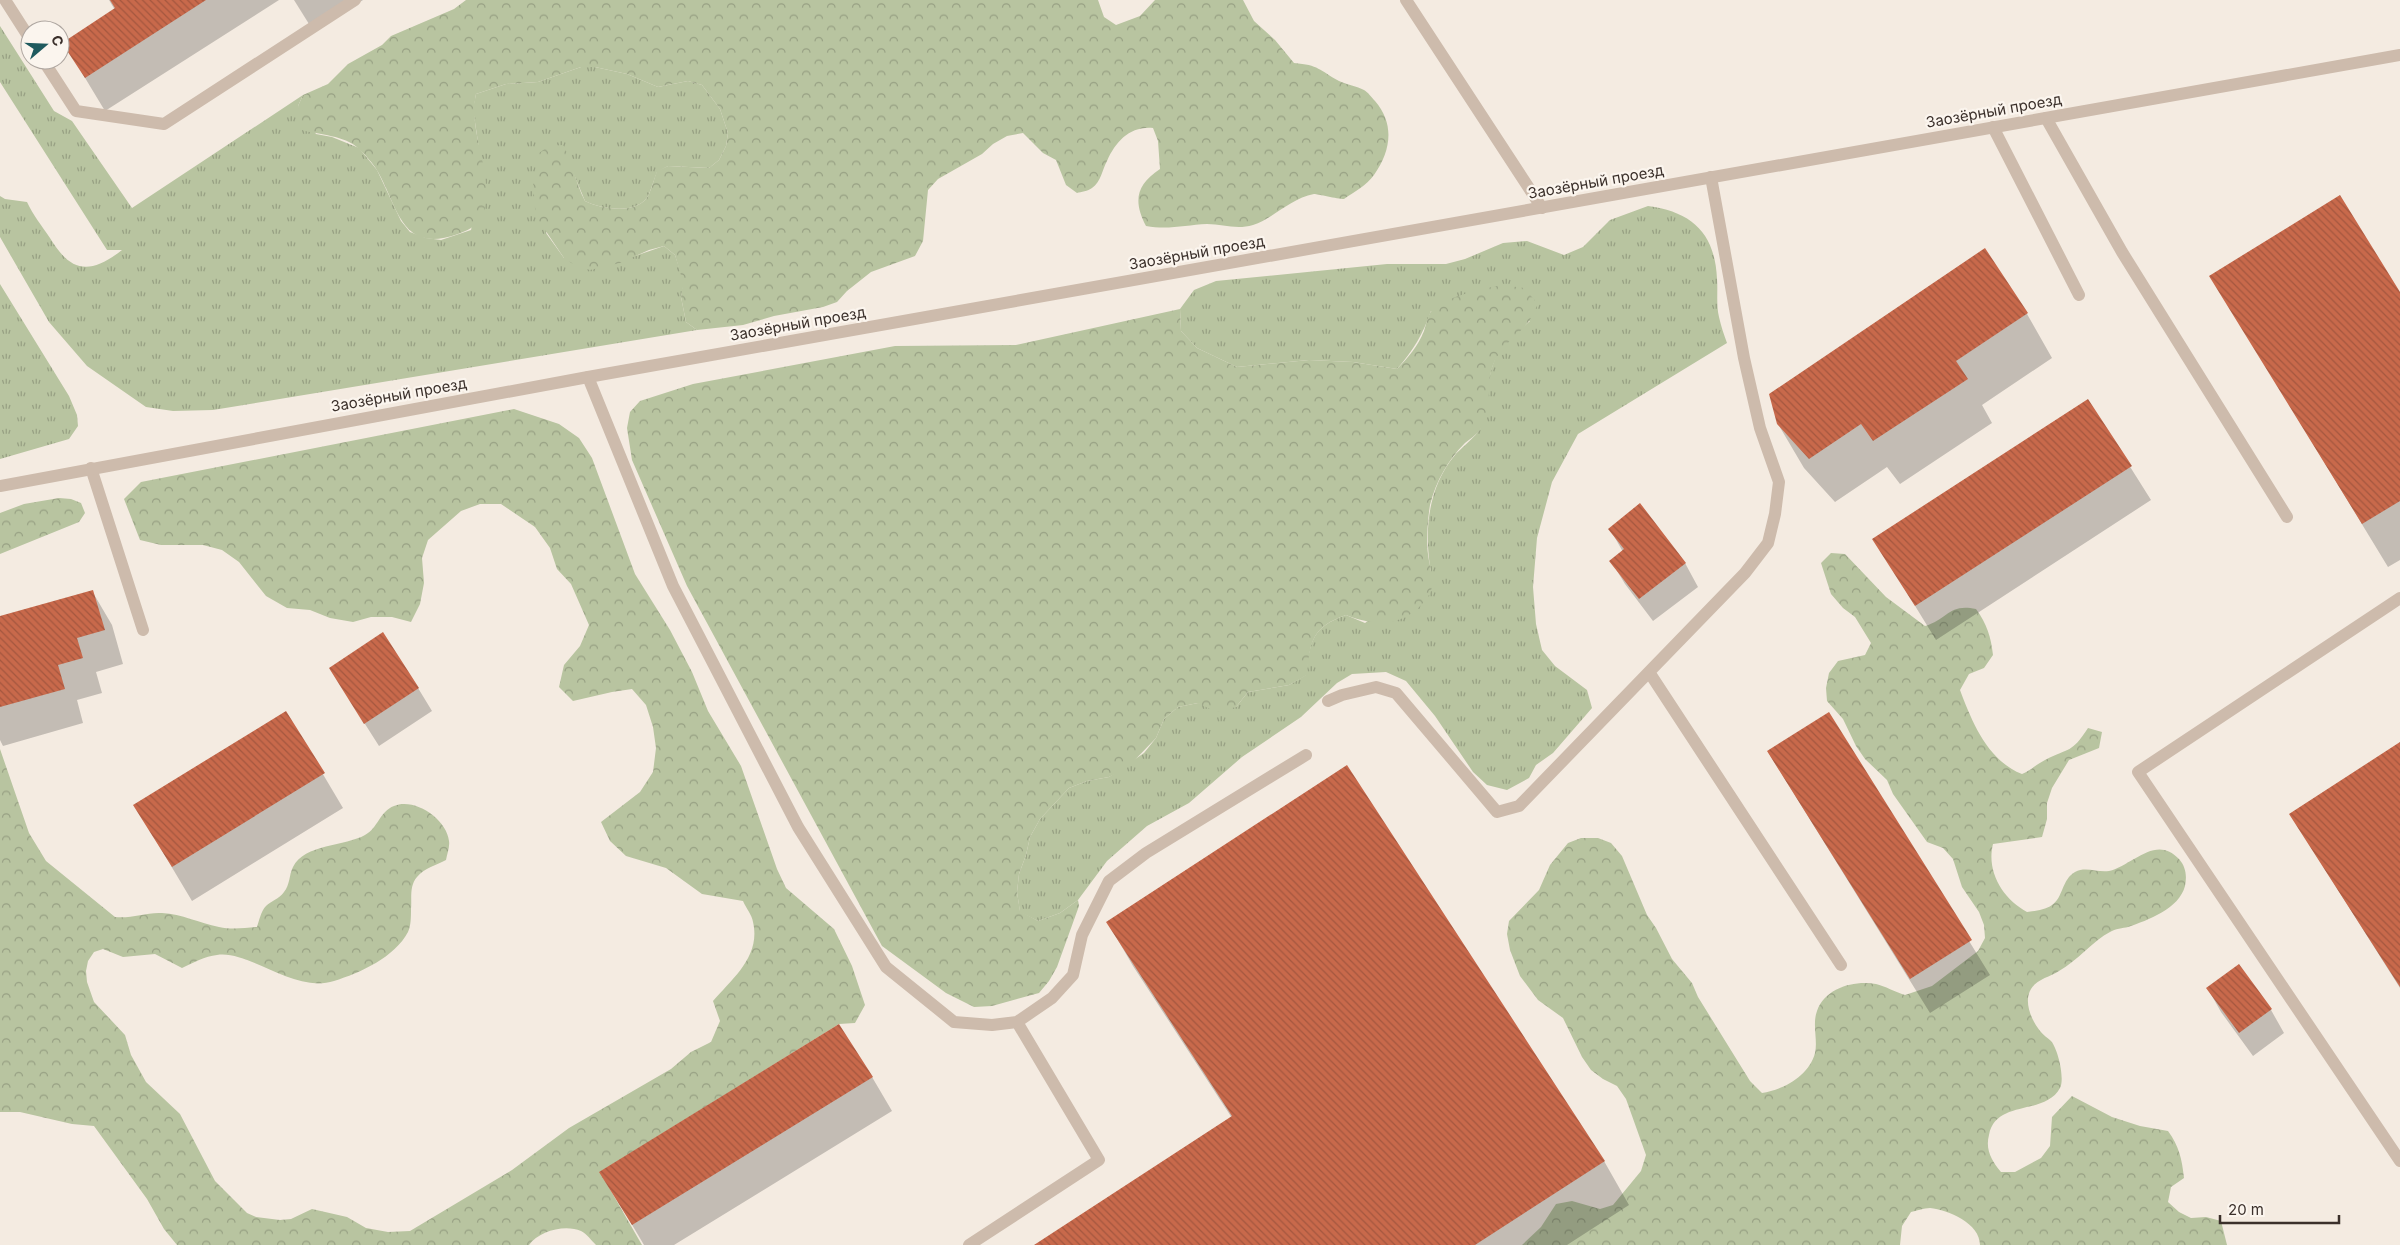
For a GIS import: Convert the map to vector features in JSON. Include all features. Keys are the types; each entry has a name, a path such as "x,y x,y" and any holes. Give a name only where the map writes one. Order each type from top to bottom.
{"street":[{"path":"4,0 20,24"},
{"path":"50,70 76,111 164,124 355,0"},
{"path":"1406,0 1542,208"},
{"name":"Заозёрный проезд","path":"0,486 588,377 2400,55"},
{"path":"2046,118 2122,252 2287,517"},
{"path":"1994,127 2079,295"},
{"path":"1328,701 1342,695 1376,687 1396,693 1497,812 1519,806 1745,573 1768,543 1775,514 1779,482 1760,428 1744,358 1711,177"},
{"path":"588,377 674,586 798,827 886,966 954,1022 992,1025 1017,1022 1052,998 1073,975 1082,935 1109,881 1146,852 1306,754"},
{"path":"91,468 143,630"},
{"path":"2400,598 2138,772 2400,1161"},
{"path":"1649,672 1841,965"},
{"path":"969,1245 1099,1160 1017,1022"}],"green space":[{"path":"466,0 1098,0 1104,17 1116,25 1140,16 1155,0 1243,0 1254,21 1275,40 1294,63 1323,71 1339,81 1365,91 1375,101 1386,119 1388,128 1387,147 1380,166 1371,179 1344,199 1314,194 1306,196 1261,222 1247,226 1235,227 1207,224 1162,228 1146,226 1138,201 1139,194 1146,181 1160,169 1158,141 1153,128 1131,132 1119,141 1095,185 1089,190 1077,193 1066,185 1056,160 1043,153 1023,133 1007,136 993,144 982,154 938,179 928,190 923,241 915,256 871,272 847,291 837,302 823,307 774,316 743,325 697,330 686,322 681,297 683,282 675,255 664,246 649,250 620,263 590,270 576,266 564,258 539,221 535,208 533,180 539,153 549,146 563,145 585,201 619,209 637,206 644,201 649,194 657,171 668,166 709,168 719,160 726,146 728,133 720,109 702,85 688,81 658,87 627,74 595,67 581,67 538,82 506,84 476,94 475,122 486,193 484,213 479,221 468,230 439,239 424,238 413,233 404,224 377,170 353,144 339,138 302,130 298,106 303,95 328,84 348,64 382,45 391,36 454,9"},
{"path":"0,26 20,57 20,70 28,70 54,111 72,121 132,208 303,95 298,106 316,134 332,137 359,148 377,170 401,221 410,232 426,238 441,240 471,230 483,175 473,109 476,94 506,84 538,82 581,67 595,67 627,74 658,87 688,81 702,85 720,109 728,133 726,146 719,160 709,168 668,166 657,172 649,194 644,201 629,208 619,209 585,201 573,172 546,233 564,258 635,256 664,246 675,255 684,282 681,297 686,322 697,330 213,410 173,411 146,407 87,366 49,322 0,237 0,196 5,199 27,202 58,250 74,264 91,266 100,264 122,250 107,250 0,82"},
{"path":"1648,206 1677,213 1689,220 1706,237 1712,249 1715,263 1718,312 1727,343 1578,434 1552,482 1537,538 1533,587 1536,624 1542,650 1555,666 1587,690 1592,708 1553,753 1536,765 1529,778 1507,790 1487,785 1473,772 1435,716 1406,681 1386,672 1352,674 1337,683 1301,717 1242,757 1189,803 1147,826 1107,861 1078,900 1060,913 1038,921 1020,912 1017,892 1019,874 1030,837 1040,819 1069,788 1087,781 1109,777 1144,753 1156,738 1164,719 1178,707 1198,703 1236,707 1248,692 1289,685 1306,675 1311,644 1319,630 1346,615 1365,623 1431,573 1428,527 1433,496 1438,482 1455,455 1480,430 1492,368 1500,350 1510,338 1530,321 1431,311 1417,342 1397,369 1353,362 1309,360 1237,367 1197,348 1181,331 1180,309 1194,290 1216,281 1387,264 1446,264 1465,259 1503,243 1527,241 1564,255 1583,247 1610,220"},
{"path":"0,284 69,396 77,415 78,426 69,439 0,459"},
{"path":"1502,285 1524,288 1538,304 1529,321 1503,348 1495,360 1490,375 1487,416 1484,423 1478,432 1453,456 1443,471 1436,488 1430,505 1427,536 1432,586 1429,595 1421,605 1412,613 1392,622 1370,622 1346,615 1335,620 1320,630 1315,637 1310,653 1307,675 1289,685 1248,692 1236,707 1216,712 1198,703 1178,707 1164,719 1156,738 1128,767 1109,777 1087,781 1069,788 1040,819 1030,837 1019,874 1017,892 1020,911 1038,921 1060,913 1078,900 1079,906 1057,967 1039,993 992,1006 974,1007 946,993 882,946 687,586 632,460 627,428 630,412 640,401 693,384 895,346 1016,345 1180,309 1181,331 1197,348 1237,367 1309,360 1353,362 1397,369 1416,347 1429,315 1435,308 1463,294"},
{"path":"514,409 559,424 579,438 592,458 635,574 670,630 692,672 708,711 741,766 777,869 786,888 834,929 852,966 865,1005 855,1023 839,1024 600,1172 642,1245 596,1245 583,1232 568,1228 553,1230 539,1236 529,1245 177,1245 164,1229 147,1199 94,1126 72,1124 20,1112 0,1112 0,749 29,833 46,861 115,917 162,913 177,915 224,928 257,927 264,908 286,889 293,867 298,859 316,850 365,835 389,808 402,804 420,807 436,818 447,833 449,848 446,860 423,871 414,881 411,893 410,927 402,941 395,949 376,963 344,978 319,983 303,982 230,955 208,957 182,968 155,954 123,957 103,949 94,952 88,961 86,971 87,982 94,1002 125,1035 131,1055 146,1082 180,1114 215,1181 247,1213 256,1217 280,1220 291,1219 312,1209 347,1217 366,1228 388,1232 410,1231 512,1170 569,1128 671,1069 691,1052 711,1042 720,1021 713,1001 737,975 749,956 754,934 752,919 743,901 702,894 666,868 626,856 610,841 601,822 640,792 653,772 656,748 653,727 646,705 632,689 573,701 559,687 564,665 580,646 589,625 571,584 557,569 550,548 535,527 501,504 480,504 461,511 428,540 422,558 424,583 420,604 411,622 392,617 371,617 353,622 330,618 310,610 287,608 266,596 239,562 222,550 203,545 161,545 140,540 124,499 141,482"},
{"path":"59,498 71,499 81,503 85,513 79,522 0,554 0,513 24,504"},
{"path":"1831,553 1845,554 1886,597 1925,626 1960,608 1976,609 1988,631 1993,655 1984,668 1969,674 1960,690 1970,715 1983,739 2000,760 2010,768 2022,774 2074,746 2088,728 2102,732 2099,748 2069,760 2052,788 2047,803 2047,819 2042,837 1993,844 1991,854 1994,874 1998,884 2011,900 2027,912 2046,908 2056,902 2067,879 2075,872 2079,870 2109,871 2153,850 2162,849 2170,852 2179,859 2185,868 2185,886 2182,894 2170,907 2144,921 2114,930 2098,940 2066,967 2040,980 2031,989 2028,1005 2037,1027 2054,1045 2060,1064 2061,1084 2053,1097 2044,1102 2001,1116 1993,1124 1988,1140 1992,1159 2001,1172 2015,1172 2041,1158 2050,1146 2052,1117 2072,1096 2112,1117 2140,1126 2168,1131 2179,1153 2184,1178 2171,1187 2168,1202 2179,1212 2191,1218 2206,1217 2221,1221 2227,1245 1980,1245 1979,1237 1969,1224 1954,1215 1930,1208 1911,1212 1902,1226 1900,1245 1522,1245 1541,1227 1556,1204 1572,1201 1600,1209 1613,1205 1641,1171 1646,1155 1626,1099 1617,1086 1591,1070 1582,1057 1563,1018 1538,1000 1520,976 1510,950 1507,934 1509,921 1539,890 1550,865 1568,843 1581,838 1598,838 1611,843 1622,856 1647,915 1672,959 1692,983 1698,997 1750,1081 1762,1093 1786,1085 1807,1069 1815,1053 1815,1021 1817,1011 1821,1003 1833,991 1841,987 1867,983 1876,984 1905,995 1932,986 1978,951 1985,938 1984,925 1979,912 1962,887 1953,859 1943,848 1927,842 1893,794 1887,780 1865,759 1856,746 1843,719 1827,701 1826,688 1829,673 1838,661 1865,655 1871,643 1855,617 1843,608 1831,594 1821,563"}],"building":[{"path":"110,0 206,0 85,78 70,55 70,38 115,8"},
{"path":"2340,195 2400,292 2400,501 2362,524 2209,276"},
{"path":"1985,248 2028,313 1956,361 1968,379 1873,441 1861,424 1809,459 1777,424 1769,394"},
{"path":"2088,399 2132,466 1915,606 1872,539"},
{"path":"1640,503 1686,563 1639,599 1609,561 1624,549 1608,529"},
{"path":"93,590 105,630 77,638 83,658 58,665 65,689 0,707 0,616"},
{"path":"383,632 419,688 364,724 329,668"},
{"path":"286,711 325,773 172,867 133,805"},
{"path":"1829,712 1972,940 1910,979 1767,751"},
{"path":"2400,742 2400,987 2289,814"},
{"path":"1347,765 1605,1161 1475,1245 1034,1245 1232,1116 1106,922"},
{"path":"2239,964 2272,1009 2239,1033 2206,988"},
{"path":"839,1024 873,1077 632,1225 599,1172"}]}
